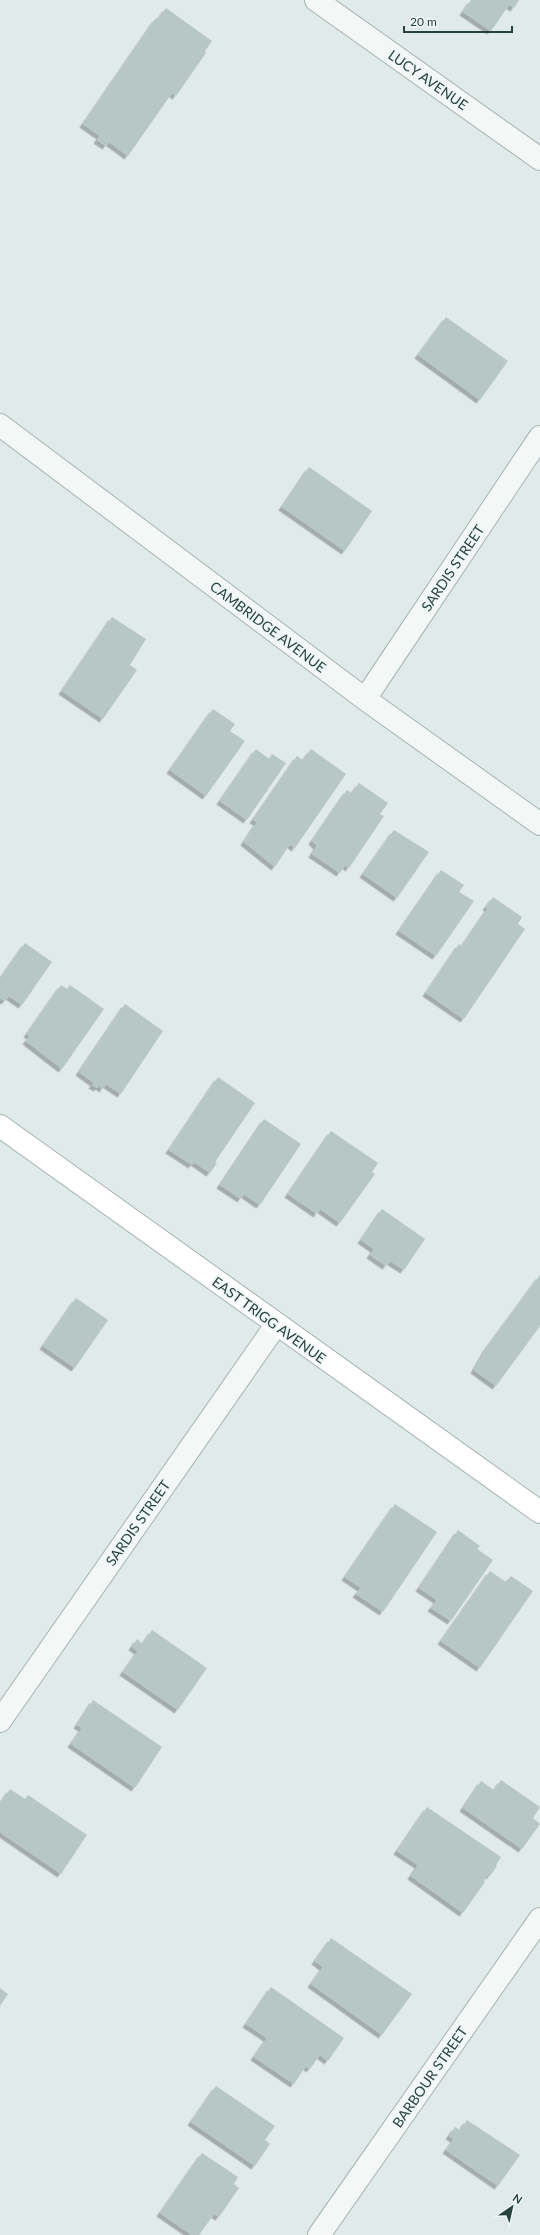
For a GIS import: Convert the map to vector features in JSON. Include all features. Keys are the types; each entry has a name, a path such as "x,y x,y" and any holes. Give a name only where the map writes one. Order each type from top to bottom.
{"street":[{"name":"LUCY AVENUE","path":"316,0 540,159"},
{"name":"CAMBRIDGE AVENUE","path":"0,425 365,699 540,824"},
{"name":"SARDIS STREET","path":"365,699 540,437"},
{"name":"EAST TRIGG AVENUE","path":"0,1126 276,1325 540,1512"},
{"name":"SARDIS STREET","path":"0,1721 276,1325"},
{"name":"BARBOUR STREET","path":"319,2235 540,1919"}],"building":[{"path":"471,0 519,0 514,8 509,5 491,31 463,12"},
{"path":"166,8 212,41 205,51 206,53 176,96 172,93 128,156 109,142 106,146 97,140 100,136 83,124 156,18 158,19"},
{"path":"446,317 508,361 480,400 418,355"},
{"path":"309,467 372,511 345,551 282,507"},
{"path":"112,617 146,639 130,665 137,670 103,719 62,691"},
{"path":"213,709 235,724 230,731 245,741 206,796 170,770"},
{"path":"256,749 269,759 272,754 286,763 247,820 220,801"},
{"path":"311,749 346,774 295,848 290,844 275,867 244,842 257,822 253,820 297,756 303,760"},
{"path":"359,783 388,803 380,814 384,816 349,868 345,865 340,873 312,854 317,846 312,841 347,790 352,793"},
{"path":"394,830 429,852 397,898 363,874"},
{"path":"441,870 464,885 459,892 474,901 436,956 399,931"},
{"path":"493,897 522,917 518,924 525,929 464,1019 426,993 459,944 462,946 488,908 486,907"},
{"path":"25,943 52,962 22,1005 9,996 5,1001 0,998 0,979"},
{"path":"61,985 67,989 70,985 104,1009 62,1069 26,1041 30,1036 27,1034"},
{"path":"125,1004 163,1031 121,1094 106,1084 103,1089 99,1086 97,1088 92,1085 94,1083 79,1072"},
{"path":"218,1077 255,1103 215,1162 217,1163 210,1173 194,1162 192,1165 169,1150"},
{"path":"264,1119 301,1144 260,1205 244,1194 241,1199 220,1185"},
{"path":"331,1131 378,1163 372,1172 375,1174 340,1223 320,1209 317,1214 288,1194"},
{"path":"382,1209 425,1239 404,1270 390,1261 386,1266 370,1255 374,1249 361,1240"},
{"path":"540,1275 540,1326 496,1386 474,1370 487,1347"},
{"path":"76,1298 108,1320 75,1368 43,1346"},
{"path":"395,1504 437,1532 383,1612 356,1594 361,1588 345,1577"},
{"path":"458,1530 480,1546 477,1549 493,1560 451,1621 431,1608 437,1600 419,1588"},
{"path":"490,1571 506,1582 511,1576 533,1591 480,1668 441,1641"},
{"path":"152,1630 207,1668 178,1710 123,1672 138,1651 132,1647 137,1639 143,1644"},
{"path":"93,1700 162,1747 135,1788 71,1744 82,1728 77,1725"},
{"path":"501,1780 540,1807 533,1818 540,1824 522,1849 463,1808 481,1781 494,1790"},
{"path":"10,1789 25,1799 28,1795 87,1835 61,1874 0,1832 0,1804"},
{"path":"427,1807 501,1857 496,1865 497,1866 490,1876 488,1874 484,1881 485,1882 463,1913 411,1876 418,1865 397,1851"},
{"path":"331,1938 412,1994 382,2035 311,1984 323,1967 315,1961"},
{"path":"271,1987 344,2038 328,2061 320,2055 310,2069 306,2066 294,2084 254,2057 267,2038 246,2024"},
{"path":"0,1988 8,1994 0,2006"},
{"path":"216,2086 275,2126 265,2140 270,2144 255,2166 191,2122"},
{"path":"467,2120 520,2155 498,2186 446,2150 454,2139 449,2136 455,2127 460,2130"},
{"path":"202,2153 238,2177 234,2184 239,2188 219,2217 214,2214 199,2235 192,2235 160,2213"}]}
